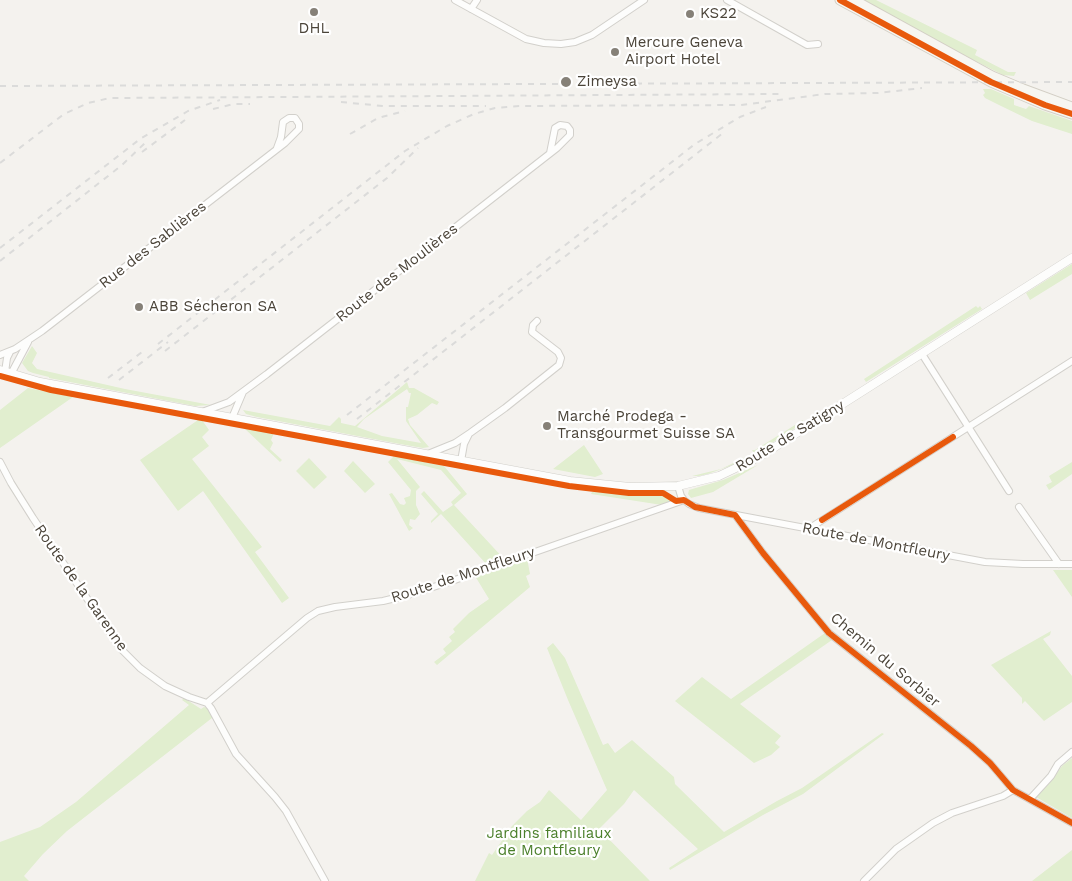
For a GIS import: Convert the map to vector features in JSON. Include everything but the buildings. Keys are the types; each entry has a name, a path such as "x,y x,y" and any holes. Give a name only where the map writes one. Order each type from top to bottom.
{"main road":[{"path":"840,0 991,82 1027,98 1072,114"},
{"path":"854,0 984,72 1072,107"}],"street":[{"path":"455,0 526,39 561,44 575,42 592,36 644,0"},
{"path":"471,9 477,0"},
{"path":"727,0 807,46 818,44"},
{"name":"Rue des Sablières","path":"0,355 11,351 28,340 277,148 298,131 299,124 295,118 289,118 283,122 277,148"},
{"name":"Route des Moulières","path":"228,402 273,370 550,153"},
{"name":"Route de Satigny","path":"5,372 40,382 590,484 641,488 678,486 719,476 751,462 1072,258"},
{"path":"427,454 455,443 470,433 506,408 560,362 561,358 558,352 532,332 533,325 537,321"},
{"name":"Rue des Sablières","path":"5,372 28,340"},
{"path":"5,372 7,358 11,351"},
{"path":"922,354 1009,491"},
{"path":"810,529 1072,362"},
{"path":"230,418 243,391"},
{"path":"200,412 228,402 230,418"},
{"path":"457,460 470,433"},
{"path":"455,443 457,460"},
{"name":"Route de la Garenne","path":"0,462 33,518 121,649 140,668 165,686 189,698 207,703"},
{"path":"678,486 684,500"},
{"name":"Route de Montfleury","path":"207,703 299,624 318,611 383,601 408,595 684,500 695,507 985,562 1072,564"},
{"path":"1019,506 1059,564"},
{"name":"Chemin du Sorbier","path":"735,515 763,553 829,633 976,749 999,772 1013,790"},
{"path":"207,703 236,754 286,812 325,881"},
{"path":"1030,799 1051,776 1058,764 1072,752"},
{"path":"864,881 896,849 933,823 952,813 1003,796 1013,790 1072,823"}],"green space":[{"path":"864,0 876,0 977,50 975,55 1008,72 1016,72 1014,76 1003,75"},
{"path":"983,89 991,89 1014,99 1014,105 1026,109 1029,106 1072,121 1072,134 1032,121 985,98"},
{"path":"1072,264 1072,274 1030,300 1026,293"},
{"path":"976,306 978,308 980,306 982,309 866,382 864,379"},
{"path":"32,346 37,353 32,363 37,369 125,389 211,405 195,406 49,378 33,373 28,371 22,363"},
{"path":"407,382 409,388 414,388 439,402 437,405 432,403 417,415 408,419 410,425 429,447 423,448 257,417 246,414 243,410 330,426 339,417 341,423 355,426","holes":["407,389 411,393 408,407 406,407 406,421 421,443 382,436 357,427 364,419"]},
{"path":"28,388 73,397 0,448 0,410"},
{"path":"198,420 202,420 209,430 202,437 209,446 192,459 262,547 255,552 289,598 282,603 203,491 178,511 140,460"},
{"path":"803,420 803,423 756,453 735,464 708,474 692,476 721,469 754,453 752,450 755,450"},
{"path":"244,428 274,433 270,449 282,460 280,462"},
{"path":"584,445 603,474 595,477 553,469"},
{"path":"394,456 444,466 467,494 454,505 505,560 488,566 441,514 431,523 438,514 421,494 424,491 443,512 453,505 451,502 461,493 441,470 397,459 420,487 416,491 416,505 420,514 415,520 410,519 409,525 413,528 409,531 389,494 392,493 400,504 404,505 406,503 404,498 410,496 411,490 388,462"},
{"path":"309,458 327,477 314,489 296,471"},
{"path":"353,461 375,484 365,493 344,471"},
{"path":"1072,462 1072,474 1049,490 1046,485 1052,482 1049,476"},
{"path":"758,465 713,492 691,498 688,494 689,490 723,480"},
{"path":"592,492 662,495 667,496 671,502 662,505 591,494"},
{"path":"527,558 530,574 526,576 530,587 437,665 434,662 446,653 443,649 452,641 449,637 455,632 453,629 469,613 489,599 475,576"},
{"path":"1053,570 1072,570 1072,597"},
{"path":"1051,631 1050,635 1043,639 1072,676 1072,702 1044,721 1025,701 1022,704 1022,698 991,665"},
{"path":"825,633 832,640 740,704 781,736 775,743 780,747 771,755 754,763 675,701 702,677 731,699"},
{"name":"Jardins familiaux de Montfleury","path":"553,643 565,658 603,745 608,743 615,753 632,740 674,777 675,784 724,832 802,788 882,733 884,734 803,794 763,815 670,870 669,868 698,849 634,790 624,804 599,829 650,881 475,881 489,853 492,855 512,826 527,811 540,802 549,790 581,820 607,790 547,648"},
{"path":"184,698 201,709 207,708 215,720 212,718 67,831 24,876 29,881 0,881 0,842 40,827 76,802 189,705 182,700"},
{"path":"1072,758 1072,818 1036,797 1062,766"},
{"path":"1072,850 1072,881 1032,881"}],"railway":[{"path":"0,86 1072,82"},
{"path":"158,344 405,151 447,126 474,114 495,108 519,106 741,105 825,94 878,93 922,88"},
{"path":"0,163 64,114 88,103 110,98 781,94"},
{"path":"0,248 140,139 188,111 220,100"},
{"path":"341,102 383,106 486,106"},
{"path":"213,109 234,104 250,104"},
{"path":"347,415 695,144 740,117 766,107"},
{"path":"350,134 378,118 405,111"},
{"path":"142,152 185,120"},
{"path":"357,419 723,133"},
{"path":"0,261 122,165 145,143"},
{"path":"165,351 387,178 418,148"},
{"path":"119,380 168,342"},
{"path":"108,378 142,352"}],"cycle path":[{"path":"840,0 991,82 1045,105 1072,114"},
{"path":"0,376 51,390 569,486 629,493 663,493 676,501 684,500 695,507 735,515 763,553 829,633 971,746 990,763 1013,790 1072,823"},
{"path":"822,520 953,437"}],"place":[{"name":"DHL","path":"314,12"},
{"name":"KS22","path":"690,14"},
{"name":"Mercure Geneva Airport Hotel","path":"615,52"},
{"name":"Zimeysa","path":"566,82"},
{"name":"ABB Sécheron SA","path":"139,307"},
{"name":"Marché Prodega - Transgourmet Suisse SA","path":"547,426"}]}
